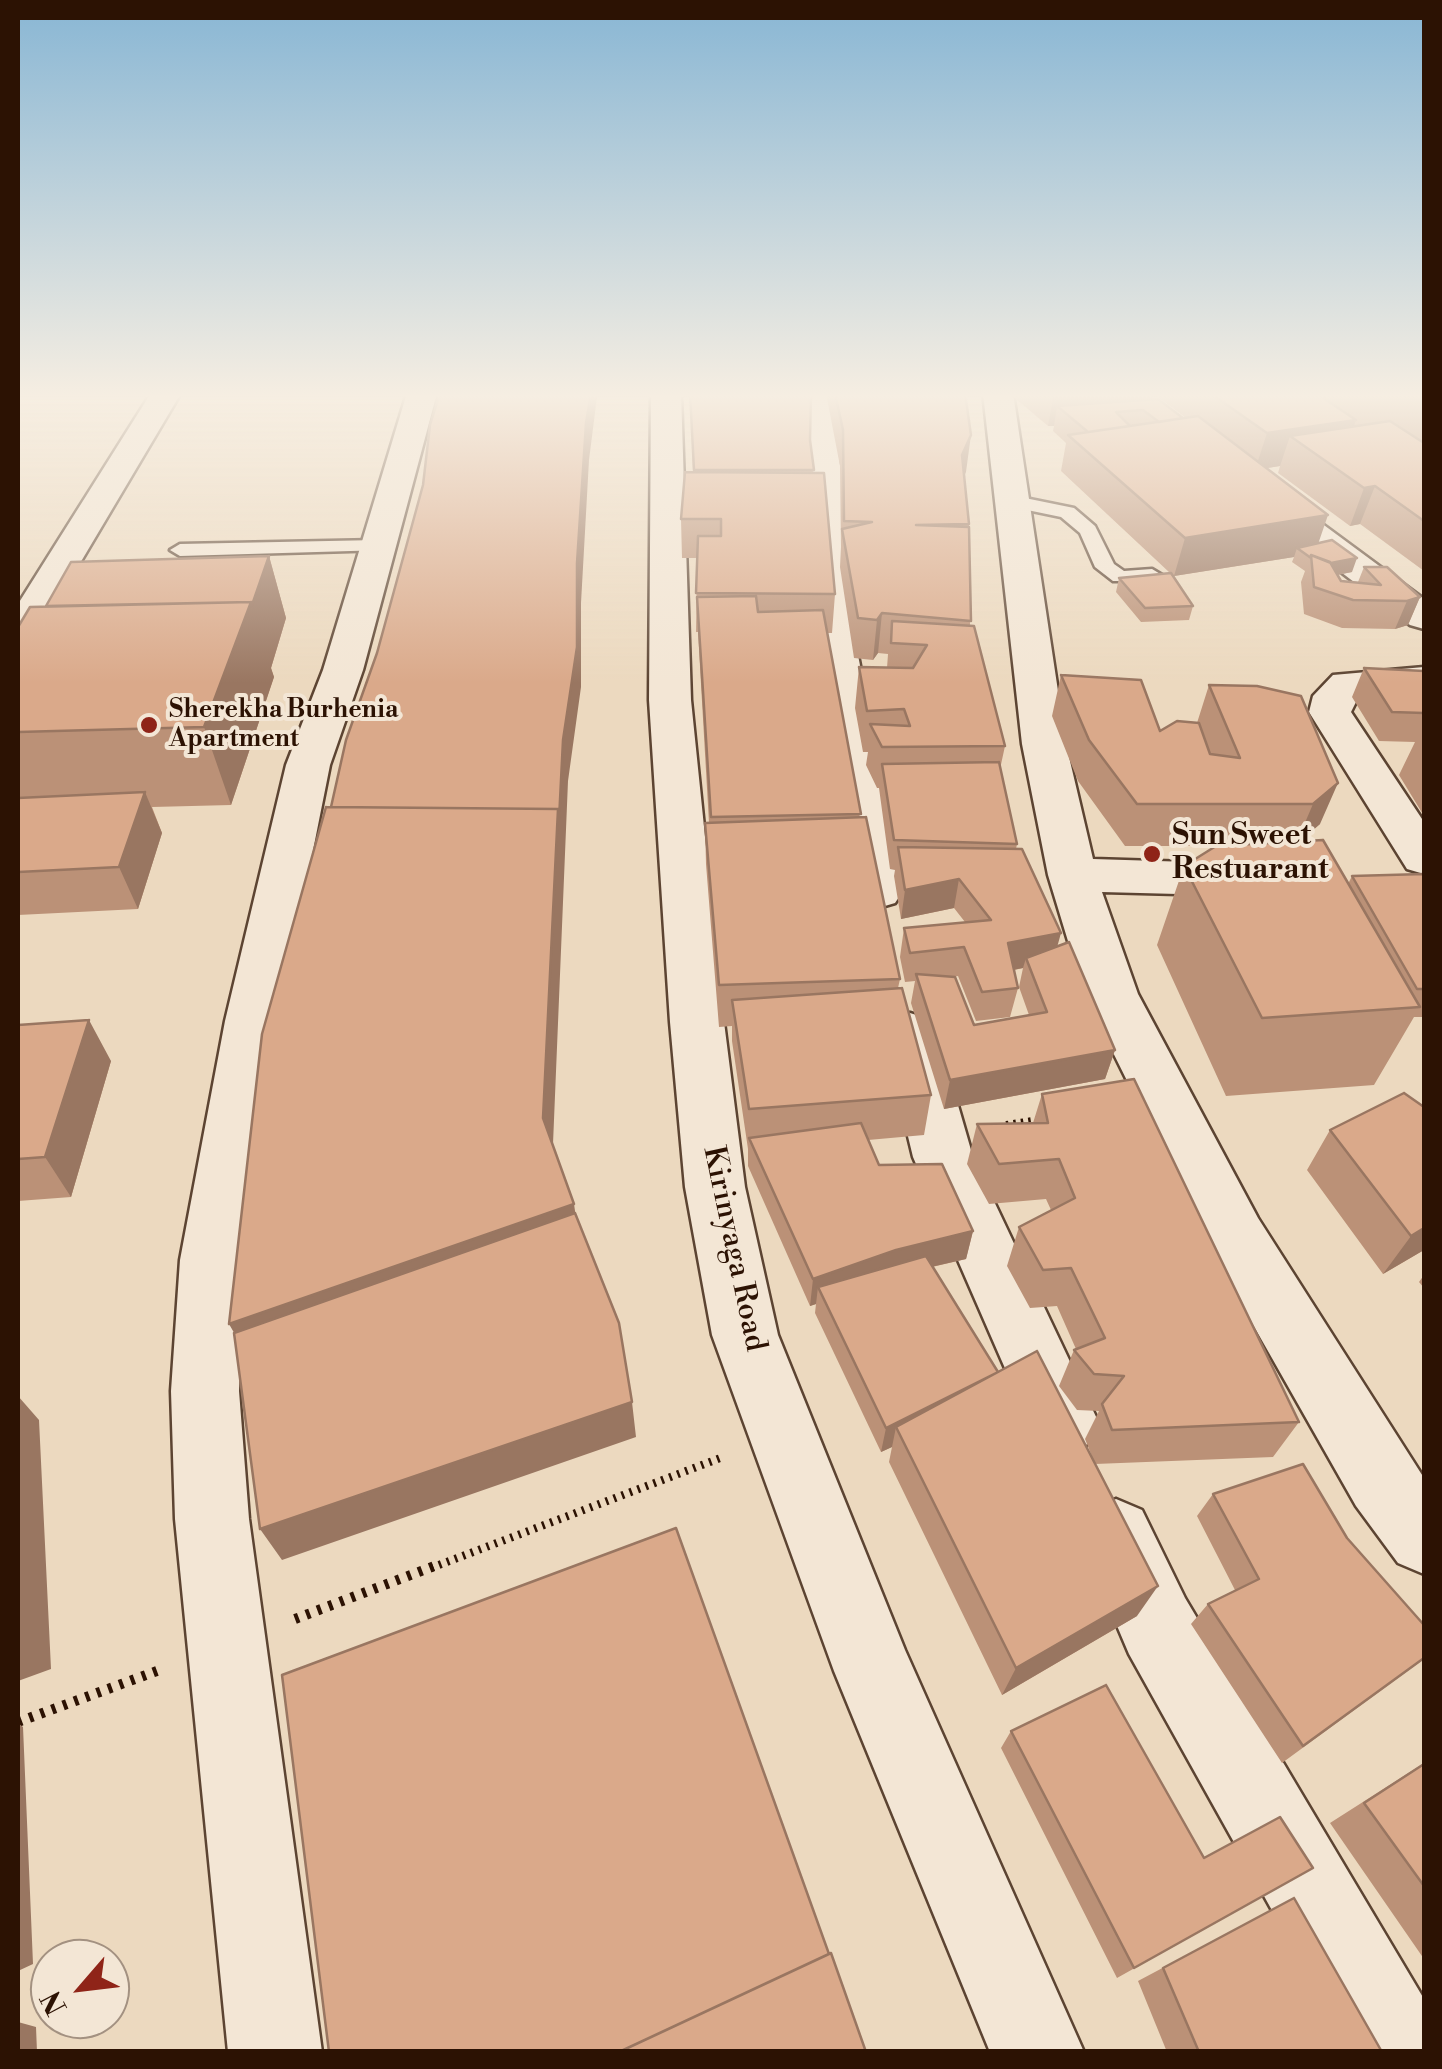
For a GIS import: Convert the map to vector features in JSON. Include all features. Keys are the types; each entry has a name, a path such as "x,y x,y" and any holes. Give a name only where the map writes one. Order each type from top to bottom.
{"street":[{"path":"18,634 110,490"},
{"path":"276,2052 212,1519 204,1391 212,1260 252,1021 308,764 343,670 394,490"},
{"name":"Kirinyaga Road","path":"667,490 670,700 715,1187 745,1335 874,1671 1037,2052"},
{"path":"827,490 838,655 890,956 942,1157 1157,1626 1403,2052"},
{"path":"1013,490 1044,744 1072,875 1111,994 1236,1237 1382,1481 1424,1537"},
{"path":"1255,490 1424,616"},
{"path":"1411,876 1330,712 1334,696 1348,684 1424,678"},
{"path":"1072,875 1307,882"}],"lane":[{"path":"1015,502 1067,512 1088,530 1105,568 1120,578 1152,575"},
{"path":"180,550 378,546"}],"path":[{"path":"18,1722 784,1434"}],"building":[{"path":"422,490 582,490 577,647 563,740 559,820 558,809 331,807 346,740 377,653"},
{"path":"684,490 826,490 835,594 696,593 698,536 721,536 721,519 681,519"},
{"path":"844,490 966,490 969,524 916,525 969,527 971,621 882,613 877,620 858,618 842,529 872,522 844,521"},
{"path":"1130,490 1295,490 1328,515 1185,538"},
{"path":"1380,490 1424,490 1424,521"},
{"path":"1332,540 1357,558 1331,563 1311,558 1297,548"},
{"path":"1311,555 1330,562 1341,581 1381,585 1364,567 1387,567 1420,597 1407,601 1353,600 1314,587"},
{"path":"269,556 252,605 251,602 46,606 71,562"},
{"path":"1171,573 1193,606 1145,608 1119,578"},
{"path":"756,596 758,612 823,610 861,814 711,817 697,597"},
{"path":"251,602 204,727 18,732 18,627 30,607"},
{"path":"892,621 974,626 1005,746 882,747 870,724 910,726 904,709 867,711 859,667 913,668 927,645 891,643"},
{"path":"1364,668 1424,671 1424,713 1392,712"},
{"path":"1061,675 1141,680 1160,731 1177,721 1199,723 1210,754 1240,758 1209,685 1257,686 1301,696 1338,783 1313,804 1137,804 1089,740"},
{"path":"999,762 1017,844 894,840 882,764"},
{"path":"145,792 119,867 18,872 18,798"},
{"path":"326,807 558,809 543,1118 574,1204 229,1324 262,1034"},
{"path":"866,817 900,979 719,985 705,823"},
{"path":"1323,840 1420,1007 1262,1018 1184,866 1216,846"},
{"path":"898,847 1022,849 1061,933 1008,943 1018,988 982,992 964,947 910,953 904,928 991,920 959,879 905,890"},
{"path":"1424,874 1424,989 1417,989 1352,876"},
{"path":"1069,942 1115,1050 950,1080 916,974 955,977 974,1025 1047,1012 1026,958"},
{"path":"902,988 931,1095 749,1109 732,1000"},
{"path":"89,1020 45,1157 18,1159 18,1025"},
{"path":"1134,1079 1299,1422 1112,1430 1102,1404 1124,1376 1094,1374 1074,1350 1105,1338 1071,1268 1043,1270 1019,1227 1075,1198 1059,1159 999,1164 977,1124 1048,1123 1042,1094"},
{"path":"1404,1093 1424,1107 1424,1228 1411,1236 1330,1130"},
{"path":"861,1123 879,1165 942,1164 973,1231 896,1250 813,1279 749,1138"},
{"path":"575,1213 619,1323 632,1402 260,1529 234,1333"},
{"path":"926,1256 998,1372 886,1428 818,1287"},
{"path":"1037,1351 1158,1586 1016,1668 896,1427"},
{"path":"1303,1464 1347,1538 1424,1625 1424,1658 1303,1746 1208,1604 1259,1579 1213,1494"},
{"path":"676,1528 829,1954 619,2052 329,2052 282,1675"},
{"path":"1106,1685 1204,1858 1280,1817 1313,1868 1134,1968 1011,1731"},
{"path":"1424,1764 1424,1886 1364,1803"},
{"path":"1294,1898 1382,2052 1199,2052 1163,1968"},
{"path":"831,1953 866,2052 619,2052"}],"place":[{"name":"Sherekha Burhenia Apartment","path":"149,725"},
{"name":"Sun Sweet Restuarant","path":"1152,854"}]}
